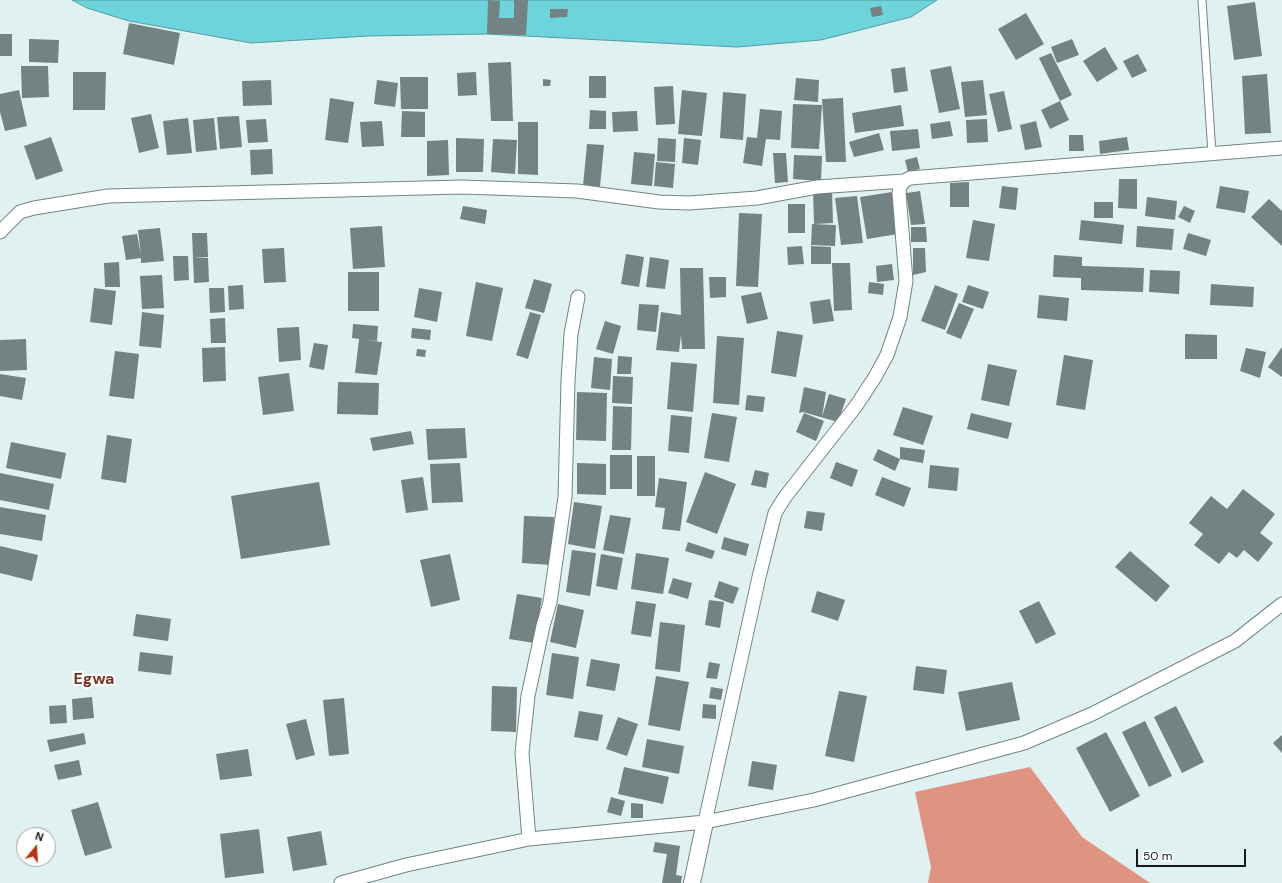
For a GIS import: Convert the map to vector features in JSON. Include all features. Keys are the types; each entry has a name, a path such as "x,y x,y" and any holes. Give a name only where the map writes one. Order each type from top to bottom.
{"street":[{"path":"0,232 20,212 34,208 108,196 462,187 577,191 659,202 690,202 757,198 817,187 904,181 910,178 1282,148"},
{"path":"692,883 759,576 775,513 785,497 856,406 875,377 887,355 900,317 906,281 899,193 900,187 904,181"},
{"path":"529,839 522,753 528,696 543,626 550,602 565,497 568,381 571,334 578,297"},
{"path":"341,883 406,865 529,839 705,822 814,800 1024,742 1092,714 1223,648 1235,641 1282,604"}],"lane":[{"path":"1202,0 1212,154"}],"shaded area":[{"path":"1030,767 1082,837 1150,883 928,883 931,867 915,792"}],"water":[{"path":"72,0 937,0 911,17 821,40 737,47 487,34 368,36 251,43 129,21 87,8"}],"building":[{"path":"488,0 500,1 499,18 514,18 514,0 528,0 526,35 487,34"},
{"path":"1255,2 1262,56 1234,60 1227,6"},
{"path":"881,6 883,15 872,17 870,8"},
{"path":"550,9 568,9 567,17 550,18"},
{"path":"1026,13 1044,44 1016,60 998,29"},
{"path":"129,23 180,33 174,65 123,54"},
{"path":"0,34 12,34 12,56 0,56"},
{"path":"29,39 59,40 58,63 29,62"},
{"path":"1072,39 1079,55 1057,63 1051,47"},
{"path":"1105,47 1118,69 1097,82 1083,61"},
{"path":"1051,53 1072,95 1060,101 1039,58"},
{"path":"1138,54 1147,71 1132,78 1123,61"},
{"path":"511,62 513,121 491,121 488,63"},
{"path":"21,66 48,66 49,97 22,98"},
{"path":"951,66 960,109 939,113 930,70"},
{"path":"905,67 908,91 894,93 891,69"},
{"path":"73,72 106,72 105,110 73,110"},
{"path":"476,72 477,95 458,96 457,73"},
{"path":"1267,74 1271,133 1245,134 1242,76"},
{"path":"589,76 606,76 606,98 589,98"},
{"path":"400,77 428,77 428,109 401,109"},
{"path":"796,78 819,80 818,102 794,100"},
{"path":"543,79 551,80 550,86 543,86"},
{"path":"271,80 272,105 243,106 242,81"},
{"path":"377,80 398,83 395,107 374,104"},
{"path":"983,80 987,115 965,117 961,82"},
{"path":"673,86 675,124 656,125 654,87"},
{"path":"19,90 27,126 5,131 0,112 0,94"},
{"path":"682,90 707,93 702,136 678,134"},
{"path":"1004,91 1012,129 998,132 989,94"},
{"path":"723,92 746,94 743,140 720,138"},
{"path":"330,98 354,102 348,143 325,140"},
{"path":"843,98 846,162 826,162 822,99"},
{"path":"1060,101 1069,120 1050,129 1041,110"},
{"path":"793,104 822,105 819,149 791,148"},
{"path":"901,105 904,126 855,133 852,113"},
{"path":"760,109 782,111 780,140 766,139 762,166 743,163 747,137 757,138"},
{"path":"590,110 606,111 606,129 589,129"},
{"path":"402,111 425,112 425,137 401,137"},
{"path":"637,111 638,131 613,132 612,112"},
{"path":"151,114 159,148 139,153 131,118"},
{"path":"239,116 242,147 220,149 217,117"},
{"path":"188,118 192,153 167,155 163,121"},
{"path":"214,118 217,150 196,152 193,120"},
{"path":"266,119 268,142 248,143 246,120"},
{"path":"987,119 988,142 967,143 966,120"},
{"path":"382,121 384,146 362,147 360,122"},
{"path":"950,121 953,136 932,139 930,124"},
{"path":"1036,121 1042,147 1025,150 1020,125"},
{"path":"518,122 538,122 538,175 518,174"},
{"path":"918,129 920,148 892,151 890,131"},
{"path":"879,133 884,150 854,157 849,142"},
{"path":"1069,135 1083,135 1084,151 1069,151"},
{"path":"51,137 63,171 36,180 24,146"},
{"path":"1127,137 1129,150 1100,154 1099,141"},
{"path":"456,138 484,139 483,172 456,172"},
{"path":"658,138 676,139 675,162 657,161"},
{"path":"684,138 701,140 698,165 682,163"},
{"path":"493,139 517,140 515,174 491,172"},
{"path":"448,140 449,175 427,176 427,141"},
{"path":"587,144 604,145 600,187 583,186"},
{"path":"272,149 273,174 251,175 250,150"},
{"path":"634,152 655,154 652,186 631,184"},
{"path":"773,153 786,153 788,182 775,183"},
{"path":"794,155 822,156 821,181 793,179"},
{"path":"917,157 920,169 908,172 905,160"},
{"path":"656,162 675,164 673,188 654,186"},
{"path":"1119,179 1137,179 1137,209 1118,208"},
{"path":"969,182 969,207 950,207 950,183"},
{"path":"1002,186 1018,188 1016,210 999,208"},
{"path":"1220,186 1249,191 1245,213 1216,208"},
{"path":"832,190 833,223 814,224 813,191"},
{"path":"920,191 925,224 911,225 906,193"},
{"path":"892,192 898,234 867,239 860,197"},
{"path":"857,196 863,243 841,245 835,198"},
{"path":"1147,197 1177,201 1175,220 1145,216"},
{"path":"1269,199 1282,211 1282,246 1251,217"},
{"path":"1094,202 1113,202 1113,218 1094,218"},
{"path":"788,204 805,204 805,233 788,233"},
{"path":"463,206 487,210 485,224 460,219"},
{"path":"1184,206 1195,211 1190,223 1178,217"},
{"path":"739,213 762,214 758,287 736,286"},
{"path":"973,220 995,224 989,261 966,258"},
{"path":"1081,220 1124,225 1122,244 1079,240"},
{"path":"812,224 836,225 835,246 811,245"},
{"path":"382,226 385,267 353,269 350,228"},
{"path":"1137,226 1174,229 1172,250 1136,247"},
{"path":"911,227 926,227 927,242 911,242"},
{"path":"160,228 164,261 141,263 141,258 126,260 122,236 137,234 141,255 138,230"},
{"path":"192,233 207,233 208,257 193,258"},
{"path":"1188,233 1211,240 1206,256 1183,249"},
{"path":"802,246 804,264 788,265 787,247"},
{"path":"811,246 831,247 831,264 811,264"},
{"path":"284,248 286,282 264,283 262,249"},
{"path":"913,248 925,248 926,272 913,275"},
{"path":"626,254 644,257 639,287 621,284"},
{"path":"1054,255 1082,257 1082,266 1144,268 1143,292 1081,290 1081,278 1053,277"},
{"path":"173,256 188,256 189,280 174,281"},
{"path":"650,257 669,260 665,289 646,287"},
{"path":"193,258 208,258 209,282 194,283"},
{"path":"119,262 120,287 105,287 104,263"},
{"path":"832,263 850,263 852,310 834,311"},
{"path":"892,264 894,280 877,282 876,266"},
{"path":"680,268 703,268 705,349 682,349 681,335 679,352 656,350 661,312 681,315"},
{"path":"1150,270 1180,271 1179,294 1149,292"},
{"path":"348,272 379,272 379,311 348,311"},
{"path":"162,275 164,308 142,309 140,276"},
{"path":"709,277 726,277 726,297 710,298"},
{"path":"534,279 552,284 544,313 525,308"},
{"path":"476,282 503,288 492,341 466,336"},
{"path":"869,282 884,284 883,295 868,293"},
{"path":"1211,284 1254,287 1253,307 1210,305"},
{"path":"243,285 244,309 229,310 228,286"},
{"path":"935,285 958,294 945,330 921,321"},
{"path":"968,285 989,292 983,309 962,302"},
{"path":"94,288 116,291 112,325 90,322"},
{"path":"209,288 224,288 225,312 210,313"},
{"path":"419,288 442,292 437,322 414,317"},
{"path":"761,292 768,319 747,324 741,296"},
{"path":"1039,295 1069,298 1067,321 1037,318"},
{"path":"830,299 834,321 813,324 810,302"},
{"path":"959,303 974,309 961,339 946,333"},
{"path":"639,304 659,305 656,332 637,330"},
{"path":"142,312 164,315 161,348 139,346"},
{"path":"530,312 541,315 528,359 516,355"},
{"path":"225,318 226,343 211,343 210,319"},
{"path":"605,321 621,326 613,354 596,349"},
{"path":"353,324 378,326 377,341 365,340 382,342 377,375 355,373 359,339 352,338"},
{"path":"299,327 301,360 279,362 277,328"},
{"path":"412,328 431,330 430,340 411,338"},
{"path":"777,331 803,335 796,377 771,373"},
{"path":"1185,334 1217,335 1217,359 1185,359"},
{"path":"717,336 744,338 739,405 713,403"},
{"path":"26,339 27,370 0,371 0,340"},
{"path":"314,343 328,345 324,370 309,367"},
{"path":"225,347 226,381 203,382 202,348"},
{"path":"1282,347 1282,377 1268,367"},
{"path":"1246,348 1266,352 1260,378 1240,371"},
{"path":"417,349 426,350 425,357 416,356"},
{"path":"115,351 139,354 134,399 109,396"},
{"path":"1064,355 1093,360 1085,410 1056,405"},
{"path":"618,356 632,357 631,374 617,374"},
{"path":"594,357 612,359 610,390 591,388"},
{"path":"671,362 697,364 693,412 667,409"},
{"path":"988,364 1017,370 1009,406 981,400"},
{"path":"289,373 294,411 263,415 258,377"},
{"path":"0,374 26,378 22,400 0,396"},
{"path":"613,376 633,377 632,404 612,403"},
{"path":"338,382 379,383 378,415 337,414"},
{"path":"804,387 826,392 822,417 829,394 846,399 838,422 803,412 799,413"},
{"path":"577,392 607,393 606,441 576,440"},
{"path":"747,395 765,397 763,412 745,410"},
{"path":"613,406 632,407 631,450 612,450"},
{"path":"903,407 933,416 923,445 893,435"},
{"path":"712,413 737,417 729,462 704,458"},
{"path":"804,413 824,421 816,441 796,432"},
{"path":"971,413 1012,423 1008,439 967,429"},
{"path":"671,415 692,417 689,453 668,451"},
{"path":"465,428 467,458 428,460 426,429"},
{"path":"411,431 414,444 373,451 370,438"},
{"path":"107,435 132,439 126,483 101,479"},
{"path":"11,442 66,453 61,479 6,468"},
{"path":"900,447 925,450 923,463 900,459"},
{"path":"878,449 900,459 895,471 873,460"},
{"path":"610,455 632,455 632,489 610,489"},
{"path":"637,456 655,456 655,496 637,496"},
{"path":"836,462 858,470 852,487 830,478"},
{"path":"460,463 463,502 432,503 430,464"},
{"path":"577,463 606,464 606,495 577,494"},
{"path":"930,465 959,468 957,491 928,488"},
{"path":"755,470 769,473 766,488 751,485"},
{"path":"705,472 736,484 717,534 686,522"},
{"path":"0,473 54,484 49,510 0,500"},
{"path":"423,477 428,510 406,513 401,480"},
{"path":"882,477 911,488 904,507 875,495"},
{"path":"659,478 687,482 680,531 662,529 665,508 655,507"},
{"path":"319,482 330,545 241,559 231,496"},
{"path":"1243,489 1275,514 1260,533 1273,543 1258,562 1244,550 1237,558 1229,552 1219,564 1194,545 1203,534 1189,523 1211,496 1227,509"},
{"path":"574,502 602,506 595,549 568,544"},
{"path":"0,507 46,515 42,541 0,534"},
{"path":"807,511 825,513 822,531 804,528"},
{"path":"610,515 631,518 624,554 603,550"},
{"path":"524,516 554,517 551,565 522,563"},
{"path":"724,537 749,544 746,556 721,549"},
{"path":"688,542 715,551 712,559 685,551"},
{"path":"0,546 38,555 32,581 0,573"},
{"path":"572,550 596,553 590,596 566,592"},
{"path":"1130,551 1170,586 1156,602 1115,567"},
{"path":"636,553 669,558 663,594 631,589"},
{"path":"450,554 460,600 431,607 420,560"},
{"path":"601,554 623,558 617,590 596,586"},
{"path":"673,578 692,583 688,599 668,593"},
{"path":"719,581 739,588 733,604 714,597"},
{"path":"817,591 845,600 838,621 811,612"},
{"path":"517,594 542,598 534,643 509,639"},
{"path":"709,600 724,602 720,628 705,625"},
{"path":"636,601 656,604 651,637 631,634"},
{"path":"1039,601 1056,634 1036,644 1019,611"},
{"path":"558,604 584,610 576,648 550,642"},
{"path":"136,614 171,619 168,641 133,636"},
{"path":"660,622 685,625 680,672 655,669"},
{"path":"140,652 173,656 171,675 138,671"},
{"path":"552,653 579,657 573,699 546,695"},
{"path":"591,659 620,664 615,691 586,686"},
{"path":"709,662 720,664 717,679 706,678"},
{"path":"916,666 947,670 944,694 913,690"},
{"path":"656,676 689,682 680,731 648,725"},
{"path":"1012,682 1020,720 966,731 958,692"},
{"path":"492,686 517,687 516,732 491,731"},
{"path":"711,687 723,689 721,700 709,698"},
{"path":"839,691 867,696 854,762 825,756"},
{"path":"92,697 94,718 73,720 72,699"},
{"path":"344,698 349,754 329,756 323,700"},
{"path":"703,704 716,705 716,719 702,718"},
{"path":"66,705 67,723 50,724 49,706"},
{"path":"1176,706 1204,762 1182,773 1154,717"},
{"path":"579,711 603,715 598,741 574,737"},
{"path":"618,717 638,724 627,756 606,749"},
{"path":"306,719 315,755 296,760 286,724"},
{"path":"1145,721 1172,776 1149,787 1122,732"},
{"path":"1106,732 1140,796 1110,812 1076,748"},
{"path":"84,733 86,744 50,752 47,740"},
{"path":"1282,735 1282,753 1273,743"},
{"path":"647,739 684,746 679,774 642,767"},
{"path":"248,749 252,776 220,780 216,754"},
{"path":"79,760 82,775 58,780 54,765"},
{"path":"752,761 777,765 773,790 748,786"},
{"path":"624,767 669,777 663,804 618,794"},
{"path":"611,797 625,801 621,816 607,812"},
{"path":"98,802 112,848 85,856 71,810"},
{"path":"631,803 643,804 643,818 631,818"},
{"path":"259,829 264,873 225,878 220,834"},
{"path":"321,831 327,865 293,871 287,837"},
{"path":"655,842 680,846 676,875 682,876 681,883 662,883 667,854 653,852"}],"district":[{"name":"Egwa","path":"94,680"}]}
